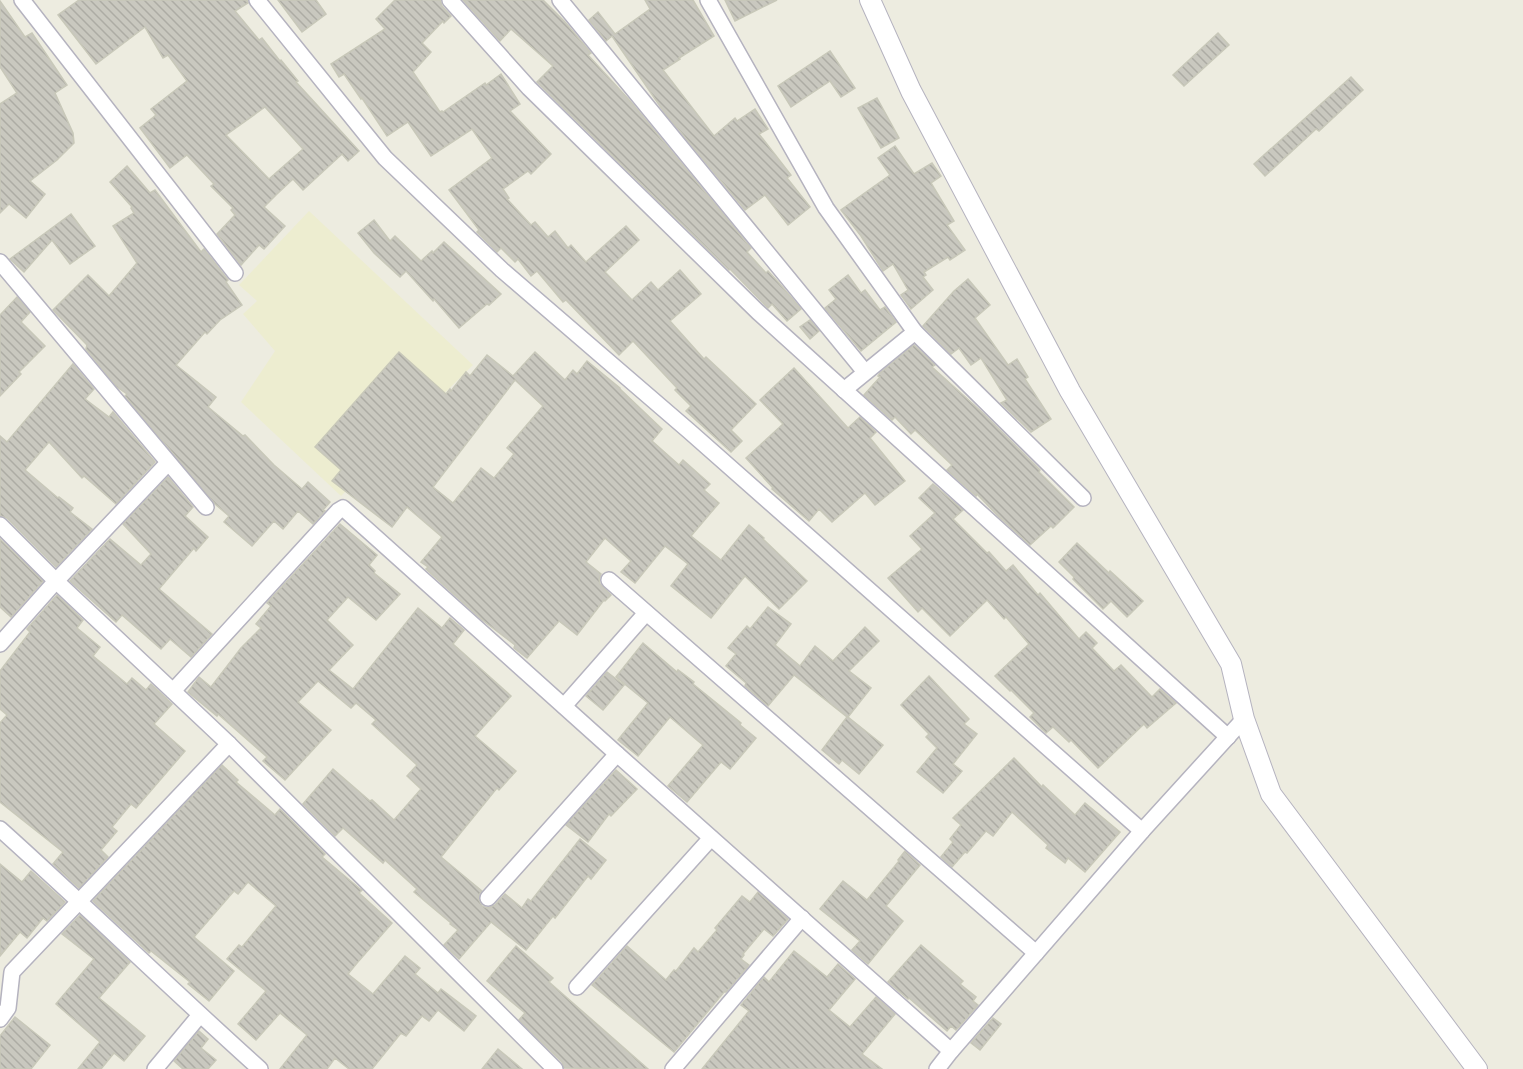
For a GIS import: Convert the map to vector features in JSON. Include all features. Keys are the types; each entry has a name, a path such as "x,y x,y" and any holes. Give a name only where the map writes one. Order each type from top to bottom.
{"street":[{"path":"22,0 235,273"},
{"path":"257,0 385,158 501,270 706,447 1142,831"},
{"path":"450,0 529,88 758,312 1228,736"},
{"path":"560,0 865,372"},
{"path":"708,0 826,208 915,332 1083,498"},
{"path":"870,0 912,91 1070,391 1231,664 1244,718 1271,794 1477,1069"},
{"path":"0,262 206,507"},
{"path":"844,390 915,332"},
{"path":"0,644 168,463"},
{"path":"173,691 343,508 951,1051"},
{"path":"0,525 229,744 555,1069"},
{"path":"609,580 1036,953"},
{"path":"564,706 646,613"},
{"path":"937,1069 1142,831 1244,718"},
{"path":"0,1019 8,1008 12,972 229,744"},
{"path":"488,898 617,754"},
{"path":"0,829 260,1069"},
{"path":"577,987 711,838"},
{"path":"673,1069 802,918"},
{"path":"155,1069 200,1015"}],"shaded area":[{"path":"309,211 473,365 341,496 241,402 275,351 243,314 257,301 239,285"}],"building":[{"path":"79,0 247,0 248,3 235,11 259,40 262,38 298,81 296,82 359,151 348,161 342,154 303,190 293,179 277,194 264,207 285,226 264,249 259,245 241,265 217,234 235,215 231,210 233,208 211,186 214,184 187,155 170,168 140,128 156,115 151,109 187,81 168,55 163,58 145,27 96,64 58,15","holes":["265,107 303,149 269,179 226,135"]},
{"path":"278,0 316,0 326,14 302,32"},
{"path":"395,0 440,0 451,16 422,43 431,52 413,72 440,112 501,74 520,104 510,111 551,154 531,174 528,171 503,189 509,198 507,199 531,225 535,222 548,237 555,231 568,248 571,245 586,262 626,226 639,240 605,272 632,300 651,282 658,290 680,270 701,294 670,321 704,359 706,357 756,404 731,430 742,441 731,452 686,411 691,406 633,341 619,355 566,300 563,302 537,271 531,276 518,259 515,262 501,248 497,252 477,232 479,230 449,190 492,158 472,129 431,156 408,122 387,136 344,74 339,77 331,64 385,29 376,19"},
{"path":"463,0 543,0 591,53 588,55 631,102 751,248 747,252 766,273 768,271 801,309 787,321 772,304 768,308 537,82 553,66 511,29 500,41"},
{"path":"645,0 693,0 714,36 663,70 714,136 735,118 737,121 755,109 768,129 759,134 791,175 787,178 810,207 788,225 765,195 745,210 664,112 612,36 606,41 589,20 598,12 615,34 650,9"},
{"path":"725,0 777,0 735,21"},
{"path":"0,1 25,37 32,33 67,85 55,93 73,133 74,143 30,181 45,194 26,218 9,204 0,213 0,104 17,93 0,67"},
{"path":"1218,33 1229,45 1184,86 1173,75"},
{"path":"830,51 855,88 841,97 830,81 791,107 778,86"},
{"path":"1351,77 1363,90 1265,176 1254,164"},
{"path":"877,98 899,138 881,148 858,108"},
{"path":"895,146 914,174 932,163 941,176 931,183 954,221 947,225 965,250 950,260 948,257 924,272 926,275 923,277 933,290 911,309 901,295 908,290 893,264 883,271 841,210 890,175 878,158"},
{"path":"127,166 150,193 155,190 201,252 204,249 228,280 226,282 242,305 220,320 207,334 205,332 176,365 216,397 208,407 243,436 245,435 274,465 302,489 308,482 330,502 313,524 298,511 283,529 274,521 252,546 224,522 229,516 215,504 125,396 127,394 117,387 86,349 87,345 53,310 88,275 109,296 137,263 113,226 134,213 132,207 110,182"},
{"path":"71,214 95,246 70,264 52,240 24,272 10,259"},
{"path":"374,220 390,241 395,236 421,261 444,242 501,294 459,328 406,271 400,277 374,253 358,233"},
{"path":"848,275 861,293 865,290 880,310 885,307 896,322 861,351 825,308 836,299 829,290"},
{"path":"968,279 990,305 975,318 1008,365 1017,359 1028,377 1025,379 1051,419 1031,432 1001,403 1007,400 981,358 971,365 959,348 951,354 923,326 954,291"},
{"path":"17,297 30,312 21,322 45,346 19,372 21,374 0,396 0,315"},
{"path":"810,320 819,331 810,339 800,327"},
{"path":"914,345 935,365 932,367 984,414 1074,507 1053,528 1051,526 1030,545 977,494 976,496 947,470 952,465 915,430 911,434 895,417 892,420 864,395 880,377 878,376 880,373"},
{"path":"399,352 446,394 466,372 470,376 487,355 513,376 535,352 565,380 573,370 577,374 587,361 620,388 662,429 652,441 679,465 683,460 710,484 704,490 719,503 691,536 721,560 749,525 807,581 779,609 745,576 711,618 671,586 688,564 665,546 635,583 621,572 631,561 605,538 586,562 601,574 600,584 611,595 604,600 577,635 559,621 527,658 514,648 515,645 481,619 421,562 442,537 407,507 392,527 332,481 341,470 315,447","holes":["515,380 543,406 507,448 514,454 494,478 481,468 453,503 433,487"]},
{"path":"73,364 94,389 85,399 109,417 113,412 155,462 116,504 84,476 82,478 49,442 25,470 73,508 70,512 92,529 56,567 7,518 0,516 0,436 7,442"},
{"path":"794,368 848,428 860,417 876,432 870,438 905,481 875,505 865,493 832,522 819,509 809,521 772,489 746,458 783,424 760,400"},
{"path":"168,477 193,507 185,516 208,537 196,551 194,548 159,589 212,634 191,657 170,639 161,649 122,615 116,622 70,581 110,539 141,565 151,554 123,524"},
{"path":"933,484 963,510 953,519 1006,571 1013,565 1079,639 1086,632 1097,643 1092,648 1114,671 1121,665 1152,697 1160,689 1176,703 1147,728 1144,724 1098,768 1071,740 1069,742 1053,727 1046,733 1030,717 1034,713 995,676 1029,644 1006,617 1004,619 987,600 950,636 922,608 918,612 888,578 922,549 910,536 935,513 919,498"},
{"path":"340,524 377,555 369,565 375,571 374,573 400,594 376,620 348,597 327,620 353,645 329,670 353,689 418,608 442,628 450,618 464,630 453,644 511,696 475,736 516,771 499,790 497,788 441,857 482,891 479,900 482,906 487,908 495,905 505,894 522,908 528,899 531,901 580,839 606,860 591,879 588,876 526,950 491,922 459,959 444,945 458,930 414,892 417,889 385,860 383,863 343,828 335,836 303,804 333,769 394,820 421,789 407,776 417,765 372,724 376,720 356,703 351,708 318,681 298,702 331,730 285,780 263,761 267,757 218,714 217,716 188,692 199,677 211,687 241,648 261,628 256,624 271,606 267,603"},
{"path":"0,539 43,581 11,617 0,607"},
{"path":"1077,543 1143,601 1127,617 1111,601 1103,609 1059,562"},
{"path":"57,595 83,620 77,628 100,647 93,656 127,684 132,678 146,690 151,684 172,704 154,724 185,751 136,808 131,804 112,827 117,831 101,850 108,857 79,888 53,864 63,852 0,802 0,723 7,715 0,709 0,671 30,632 27,629"},
{"path":"768,607 791,624 775,645 800,666 815,646 833,661 865,627 879,641 849,671 871,688 848,717 883,745 859,774 842,760 839,764 822,750 847,717 794,675 768,706 726,666 736,654 728,648 747,626 750,629"},
{"path":"643,643 677,672 678,670 694,682 693,684 756,738 730,769 721,762 687,802 668,786 703,745 670,717 638,756 618,740 648,703 616,677"},
{"path":"607,672 624,685 603,710 586,696"},
{"path":"929,676 969,719 964,724 977,734 953,764 962,771 943,793 917,772 937,748 926,737 929,734 901,705"},
{"path":"1014,758 1042,787 1043,785 1075,815 1085,803 1120,832 1085,872 1068,858 1065,863 1046,848 1048,845 1012,812 993,836 986,831 952,867 941,857 953,842 950,839 961,825 953,818"},
{"path":"222,765 238,780 236,782 275,815 280,809 325,854 322,857 362,890 359,893 392,923 348,974 373,994 405,956 420,968 415,974 438,993 441,989 476,1016 464,1031 438,1010 429,1021 422,1016 406,1036 401,1033 372,1069 349,1069 335,1058 327,1069 280,1069 307,1035 280,1013 256,1040 238,1024 266,991 227,959 239,945 242,947 276,906 248,882 238,894 234,891 194,937 234,971 209,1001 188,984 190,982 151,951 149,953 93,901"},
{"path":"616,770 637,789 611,816 609,814 588,842 566,825"},
{"path":"905,851 920,865 886,906 903,921 868,964 852,950 860,941 820,909 843,881 867,900"},
{"path":"0,864 22,882 31,871 65,902 47,921 43,918 27,938 20,932 0,956"},
{"path":"758,892 788,919 773,936 764,929 743,954 741,959 749,965 674,1052 592,985 627,946 666,980 694,948 698,952 742,896 750,902"},
{"path":"80,915 130,962 99,998 145,1036 124,1061 114,1053 101,1069 78,1069 100,1042 56,1004 94,959 62,934"},
{"path":"921,945 963,981 960,984 976,997 973,1001 978,1005 956,1030 951,1026 947,1031 888,982"},
{"path":"516,946 553,978 549,982 648,1069 564,1068 562,1062 519,1020 525,1013 487,981"},
{"path":"794,951 827,977 838,964 855,979 829,1010 850,1027 876,997 895,1014 862,1054 882,1069 702,1069 749,1011 741,1005 764,977 769,982"},
{"path":"15,1017 50,1045 31,1069 0,1069 0,1036"},
{"path":"993,1018 1001,1024 980,1050 971,1043"},
{"path":"199,1031 208,1039 201,1048 216,1060 208,1069 183,1069 174,1061"},
{"path":"498,1049 522,1069 482,1069"}]}
